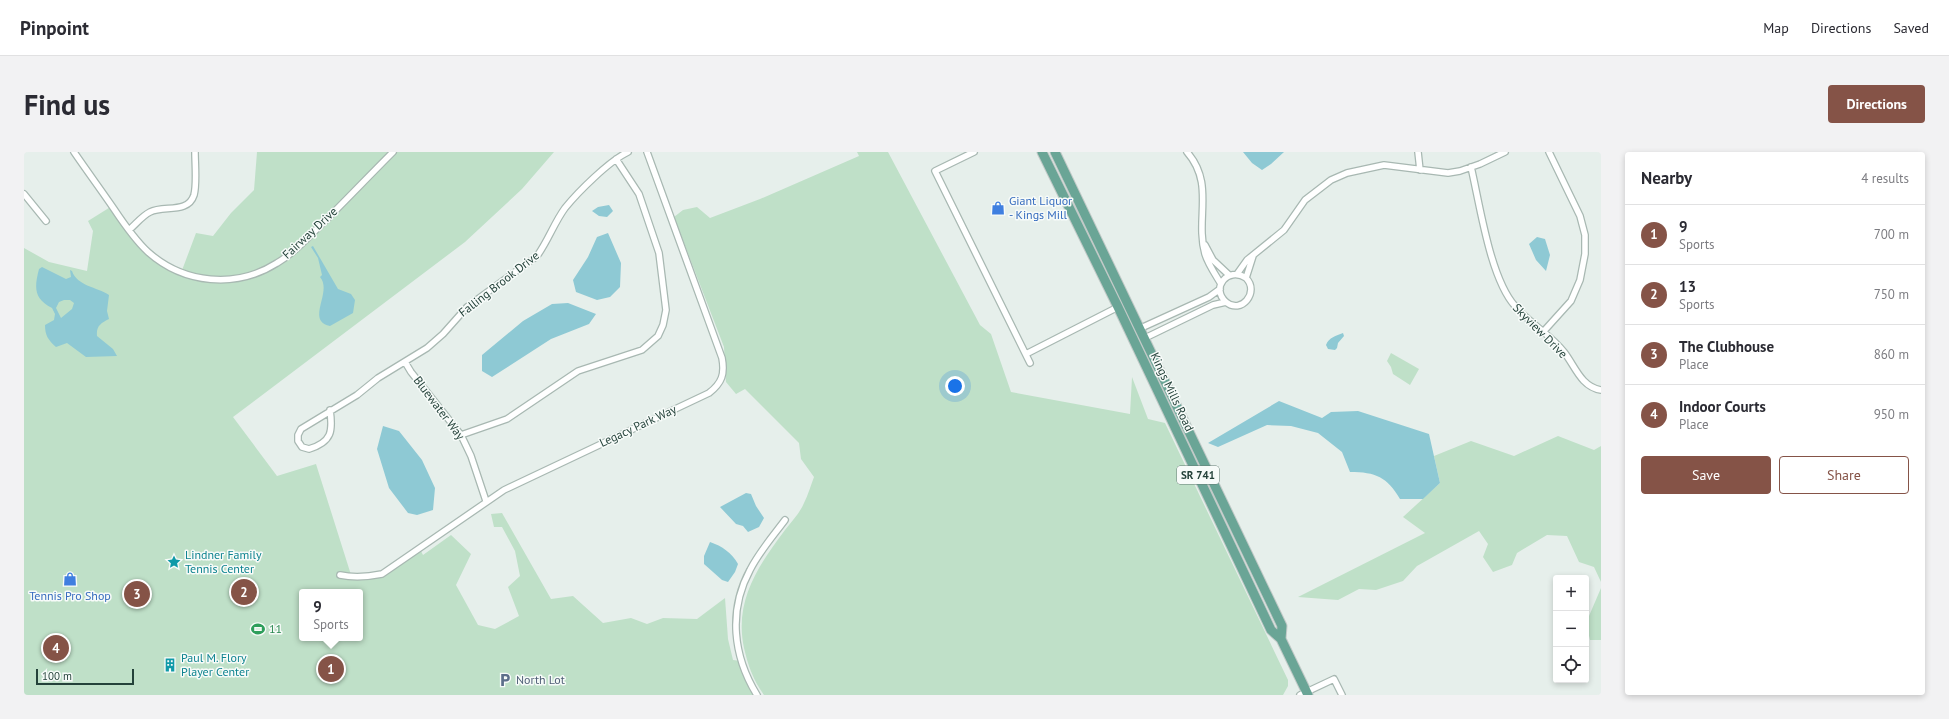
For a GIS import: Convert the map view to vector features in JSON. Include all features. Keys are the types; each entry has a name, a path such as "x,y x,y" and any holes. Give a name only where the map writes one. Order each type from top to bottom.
{"main road":[{"name":"Kings Mills Road","path":"1042,152 1118,307 1271,630 1281,639 1305,694"},
{"name":"Kings Mills Road","path":"1055,152 1146,338 1282,626 1281,639"}],"street":[{"name":"Fairway Drive","path":"74,152 129,230 155,258 181,273 210,280 235,279 250,276 264,270 289,255 393,152"},
{"path":"129,230 143,216 152,211 183,207 190,202 194,192 195,152"},
{"name":"Falling Brook Drive","path":"330,410 332,424 331,434 326,441 309,449 302,447 298,441 298,436 301,429 330,410 357,395 378,378 428,348 444,334 455,319 467,307 537,256 545,245 565,208 609,164 628,152"},
{"name":"Legacy Park Way","path":"340,575 352,578 365,578 382,574 504,490 709,393 717,386 722,379 724,369 722,358 647,152"},
{"path":"974,152 935,171 1030,362"},
{"path":"1141,328 1209,297 1221,286 1229,275 1237,274 1246,278 1250,283 1252,291 1248,300 1236,306 1226,302 1223,299 1221,286 1205,253 1202,228 1204,197 1202,180 1197,167 1187,152"},
{"path":"1418,152 1420,170"},
{"path":"1237,274 1247,260 1284,230 1305,200 1331,180 1363,168 1384,165 1448,173 1471,167 1505,152"},
{"path":"1543,332 1571,301 1580,280 1585,254 1585,235 1580,216 1549,152"},
{"path":"461,435 507,419 578,371 642,350 658,336 663,325 666,310 659,253 639,194 616,159"},
{"name":"Skyview Drive","path":"1471,167 1494,265 1502,288 1514,306 1564,352 1584,382 1601,390"},
{"path":"24,194 46,221"},
{"path":"1204,242 1213,260 1229,275"},
{"path":"1246,278 1253,256"},
{"path":"1146,338 1213,305 1226,302"},
{"path":"1026,354 1118,307"},
{"name":"Bluewater Way","path":"405,362 411,372 461,435 471,456 486,501"},
{"path":"757,695 746,675 738,651 736,621 737,606 750,569 785,520"},
{"path":"1305,694 1334,679 1342,695"}],"green space":[{"path":"257,152 554,152 522,189 465,242 233,417 277,476 316,464 352,578 382,574 420,549 423,555 451,535 471,554 456,585 478,625 495,629 519,616 508,587 520,576 515,551 502,527 494,527 491,514 502,513 551,599 573,596 603,623 631,618 647,624 663,618 697,619 725,598 728,639 733,660 741,661 757,695 24,695 24,248 49,262 87,271 93,231 88,221 112,206 143,247 181,273 196,233 213,236 231,213 254,190"},
{"path":"857,152 888,152 980,325 991,334 1011,392 1130,414 1132,377 1148,419 1165,423 1288,680 1288,686 1283,695 764,695 751,672 744,648 742,615 745,600 766,557 802,507 814,477 801,459 799,443 745,389 736,394 726,382 724,347 674,217 683,210 697,207 710,218 760,199 859,156"},
{"path":"1391,353 1419,369 1410,385 1393,374 1387,361"},
{"path":"1558,436 1594,450 1601,446 1601,582 1594,567 1579,562 1567,536 1547,535 1517,553 1512,565 1493,572 1483,557 1488,544 1479,531 1417,566 1403,581 1376,590 1359,589 1338,600 1298,597 1425,533 1403,517 1440,483 1434,456 1471,441 1514,456"},
{"path":"1601,588 1601,640 1590,640 1589,616"}],"water":[{"path":"1243,152 1284,152 1262,170 1252,163"},
{"path":"609,205 613,211 607,217 599,216 592,211 598,207"},
{"path":"608,233 621,263 620,287 610,297 597,300 576,292 573,280 588,257 597,237"},
{"path":"1537,237 1545,239 1550,255 1546,271 1536,260 1529,244"},
{"path":"313,246 338,289 351,294 355,300 353,313 330,326 323,323 320,318 319,312 324,290 320,277 322,275 318,258 311,247"},
{"path":"42,267 66,279 71,277 70,270 78,280 109,295 107,311 109,319 100,325 97,330 97,336 113,349 117,356 86,357 67,343 56,347 51,342 46,335 45,325 54,320 55,314 52,308 42,301 37,292 36,282 39,269","holes":["70,300 74,303 72,309 61,318 56,308 59,302"]},
{"path":"568,303 596,314 589,324 551,339 492,377 482,371 482,355 523,321 552,304"},
{"path":"1343,333 1344,336 1338,343 1337,348 1335,350 1328,349 1326,345 1329,340"},
{"path":"1279,401 1322,418 1331,412 1358,411 1429,434 1440,483 1423,499 1400,499 1390,486 1380,477 1367,473 1350,472 1342,452 1318,433 1291,426 1267,425 1218,447 1208,443"},
{"path":"383,426 399,431 422,460 435,488 433,510 417,515 408,513 389,488 377,449"},
{"path":"746,493 751,494 756,506 764,518 759,527 748,532 743,526 736,524 720,507"},
{"path":"710,542 726,550 733,556 738,564 735,572 728,582 722,580 704,564 704,556"}],"place":[{"name":"Giant Liquor - Kings Mill","path":"998,208"},
{"name":"Lindner Family Tennis Center","path":"174,562"},
{"name":"Tennis Pro Shop","path":"70,579"},
{"name":"13","path":"244,592"},
{"name":"The Clubhouse","path":"137,594"},
{"name":"11","path":"258,629"},
{"name":"Indoor Courts","path":"56,648"},
{"name":"Paul M. Flory Player Center","path":"170,665"},
{"name":"9","path":"331,669"},
{"name":"North Lot","path":"505,680"}]}
